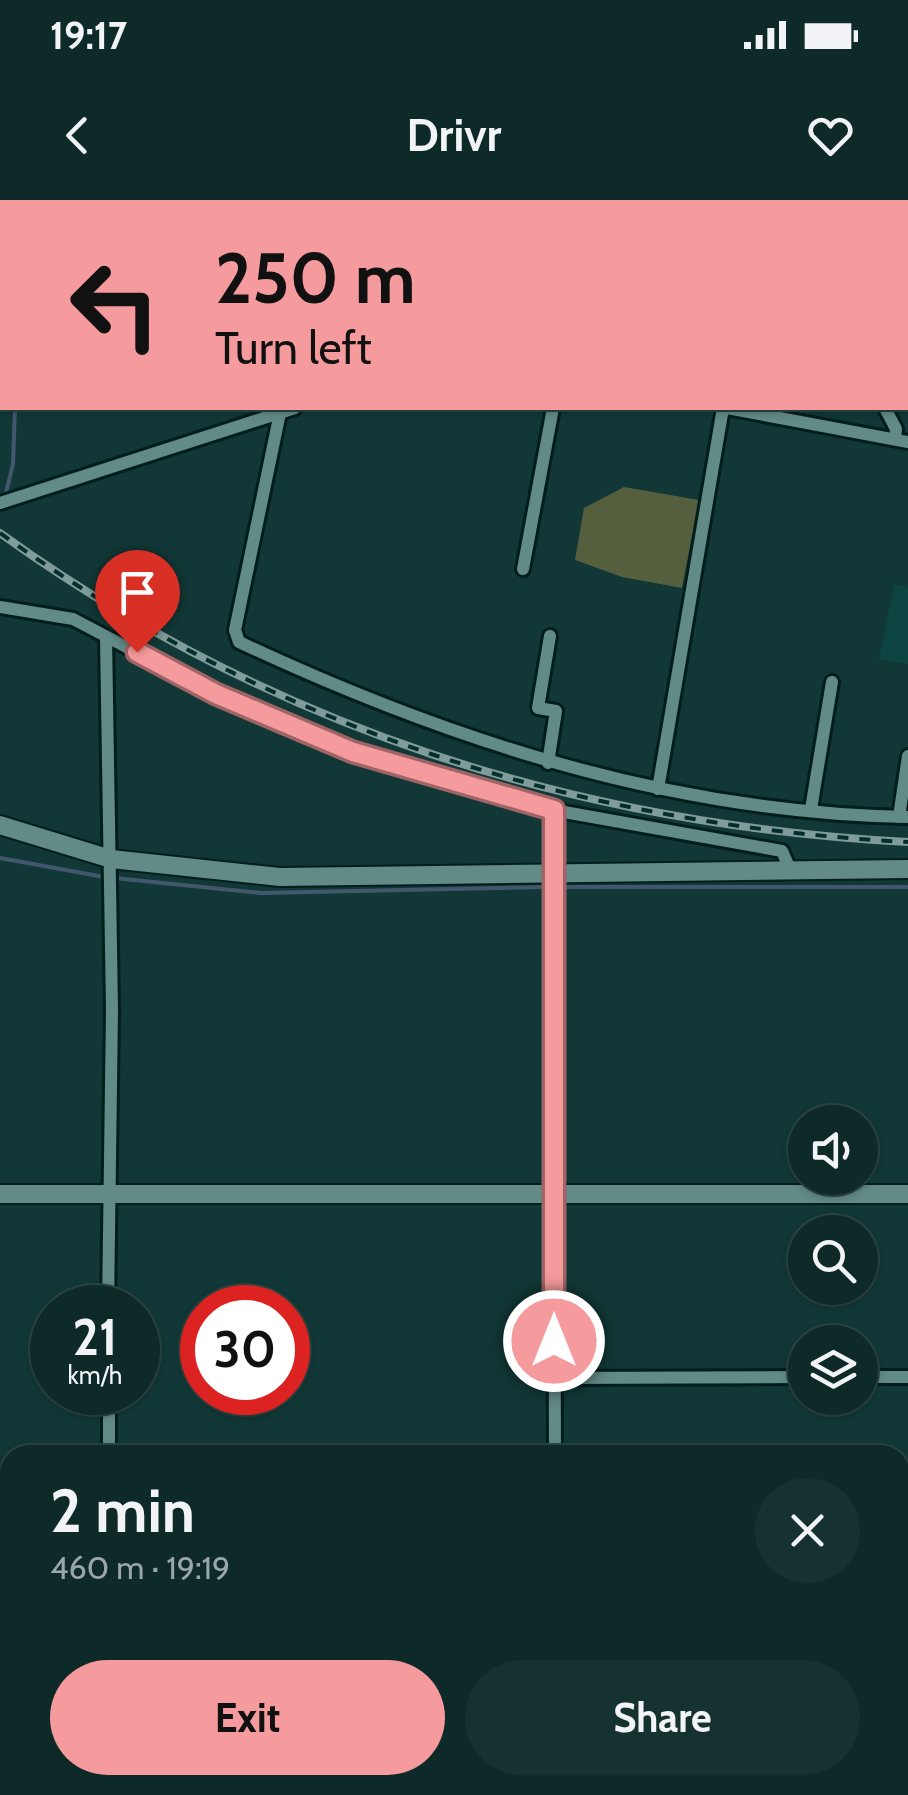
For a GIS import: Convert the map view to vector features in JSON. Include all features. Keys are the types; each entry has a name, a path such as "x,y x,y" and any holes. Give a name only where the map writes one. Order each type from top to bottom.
{"street":[{"path":"0,503 281,410"},
{"path":"281,410 235,630 239,642 409,716 548,763 658,789 812,810 904,817 908,756"},
{"path":"523,569 553,410"},
{"path":"658,789 728,410"},
{"path":"741,410 902,434"},
{"path":"886,410 902,434"},
{"path":"0,608 73,619 216,694 353,752 554,810 782,851 788,867"},
{"path":"548,763 556,711 538,708 550,636"},
{"path":"106,637 112,1124 107,1194 108,1285"},
{"path":"812,810 832,682"},
{"path":"554,810 555,1445"},
{"path":"0,825 111,863 280,876 553,880 788,867 908,868"},
{"path":"0,1194 908,1194"},
{"path":"554,1378 788,1377"},
{"path":"878,1377 908,1377"},
{"path":"108,1415 109,1445"}],"shaded area":[{"path":"894,584 908,587 908,664 879,659"}],"green space":[{"path":"624,487 699,500 682,588 622,577 575,560 584,508"}],"waterway":[{"path":"5,497 13,464 15,410"},
{"path":"0,858 104,877"},
{"path":"114,878 261,893 548,887"},
{"path":"558,887 908,887"}],"railway":[{"path":"0,533 103,601 209,661 318,712 431,754 546,788 664,814 785,832 908,842"}],"route":[{"path":"137,652 216,694 353,752 554,810 554,1341"}]}
